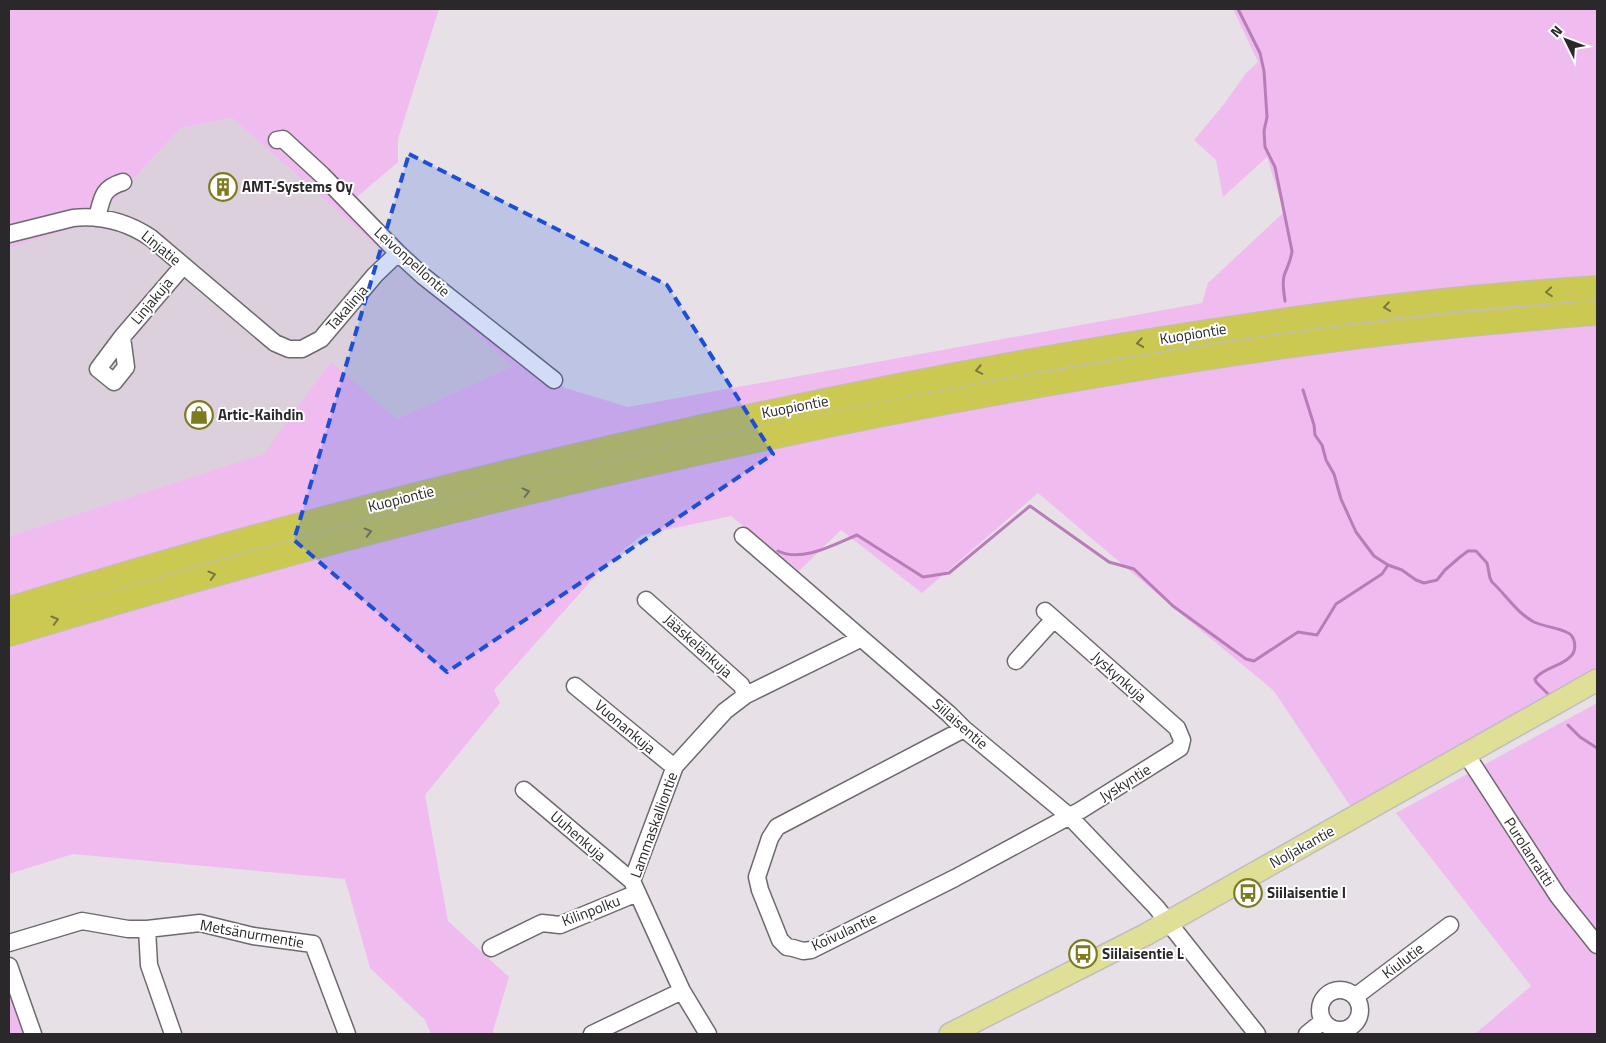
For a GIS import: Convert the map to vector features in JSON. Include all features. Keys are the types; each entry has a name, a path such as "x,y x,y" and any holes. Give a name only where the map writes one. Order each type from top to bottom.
{"highway":[{"name":"Kuopiontie","path":"9,609 249,538 579,455 764,413 983,369 1217,330 1408,304 1597,288"},
{"name":"Kuopiontie","path":"9,634 257,562 388,527 538,489 758,439 989,393 1221,354 1412,329 1597,313"}],"main road":[{"name":"Noljakantie","path":"950,1034 1168,922 1597,680"}],"street":[{"name":"Leivonpellontie","path":"277,140 283,139 290,145 423,276 554,380"},
{"path":"97,218 105,192 110,187 123,182"},
{"name":"Linjatie","path":"9,234 74,218 97,218 122,222 141,231 275,343 289,349"},
{"name":"Takalinja","path":"289,349 302,349 321,339 375,275 398,253"},
{"name":"Linjakuja","path":"122,337 183,266"},
{"name":"Siilaisentie","path":"743,536 964,729 1069,816 1156,907 1257,1034"},
{"name":"Jääskelänkuja","path":"646,600 741,685 746,695"},
{"name":"Jyskynkuja","path":"1016,661 1050,615 1177,728 1182,740 1180,748"},
{"name":"Lammaskalliontie","path":"708,1034 682,991 634,887 675,766 725,711 746,695 860,638"},
{"name":"Vuonankuja","path":"575,686 675,766"},
{"name":"Koivulantie","path":"964,729 777,827 770,838 757,877 760,890 780,940 787,946 803,951 811,950 956,878 1069,816"},
{"name":"Jyskyntie","path":"1069,816 1082,810 1180,748"},
{"name":"Purolanraitti","path":"1466,754 1558,896 1597,945"},
{"name":"Uuhenkuja","path":"524,790 634,887"},
{"name":"Kilinpolku","path":"491,948 542,924 560,925 634,887"},
{"name":"Metsänurmentie","path":"9,943 82,920 128,929 147,929 200,923 253,936 313,944 347,1034"},
{"name":"Kiulutie","path":"1356,996 1450,925"},
{"path":"147,929 148,966 173,1034"},
{"path":"9,966 33,1034"},
{"path":"1344,990 1356,996 1360,1007 1360,1015 1354,1024 1348,1028 1336,1029 1323,1021 1320,1011 1321,1004 1329,993 1344,990"},
{"path":"592,1034 682,991"},
{"path":"1307,1034 1323,1021"}],"highlighted area":[{"path":"409,154 667,285 773,454 447,672 294,540"}],"shaded area":[{"path":"9,9 439,9 398,139 398,162 350,203 554,380 565,388 628,407 1202,303 1208,283 1284,212 1267,157 1223,197 1216,160 1194,140 1224,104 1247,72 1258,62 1233,9 1597,9 1597,671 1351,807 1274,691 1038,493 922,593 841,530 799,571 731,516 642,535 605,565 494,690 500,703 425,795 448,921 509,977 493,1031 495,1034 431,1034 425,1020 370,968 345,879 73,854 9,874 9,536 264,454 331,362 397,419 512,366 232,118 181,128 94,221 9,248"},
{"path":"232,118 512,366 397,419 331,363 311,388 265,454 9,536 9,248 94,221 181,128"},
{"path":"1597,703 1597,1034 1475,1034 1531,986 1396,813"},
{"path":"9,993 24,1034 9,1034"}],"waterway":[{"path":"1238,9 1260,53 1264,71 1267,117 1264,131 1265,147 1275,167 1292,251 1283,279 1285,301"},
{"path":"1303,390 1314,425 1315,435 1322,445 1326,460 1334,474 1341,499 1356,532 1374,556 1424,583 1437,580 1445,570 1468,551 1476,551 1487,563 1492,582 1522,614 1534,622 1571,635 1575,646 1571,656 1562,663 1543,672 1535,679 1549,695"},
{"path":"778,551 787,554 808,554 857,535 923,577 949,573 1030,506 1109,562 1134,569 1173,606 1246,659 1254,661 1298,632 1317,635 1336,604 1382,574 1388,565"},
{"path":"1568,725 1580,737 1597,748"}],"place":[{"name":"AMT-Systems Oy","path":"223,187"},
{"name":"Artic-Kaihdin","path":"199,415"},
{"name":"Siilaisentie I","path":"1248,893"},
{"name":"Siilaisentie L","path":"1083,954"}]}
